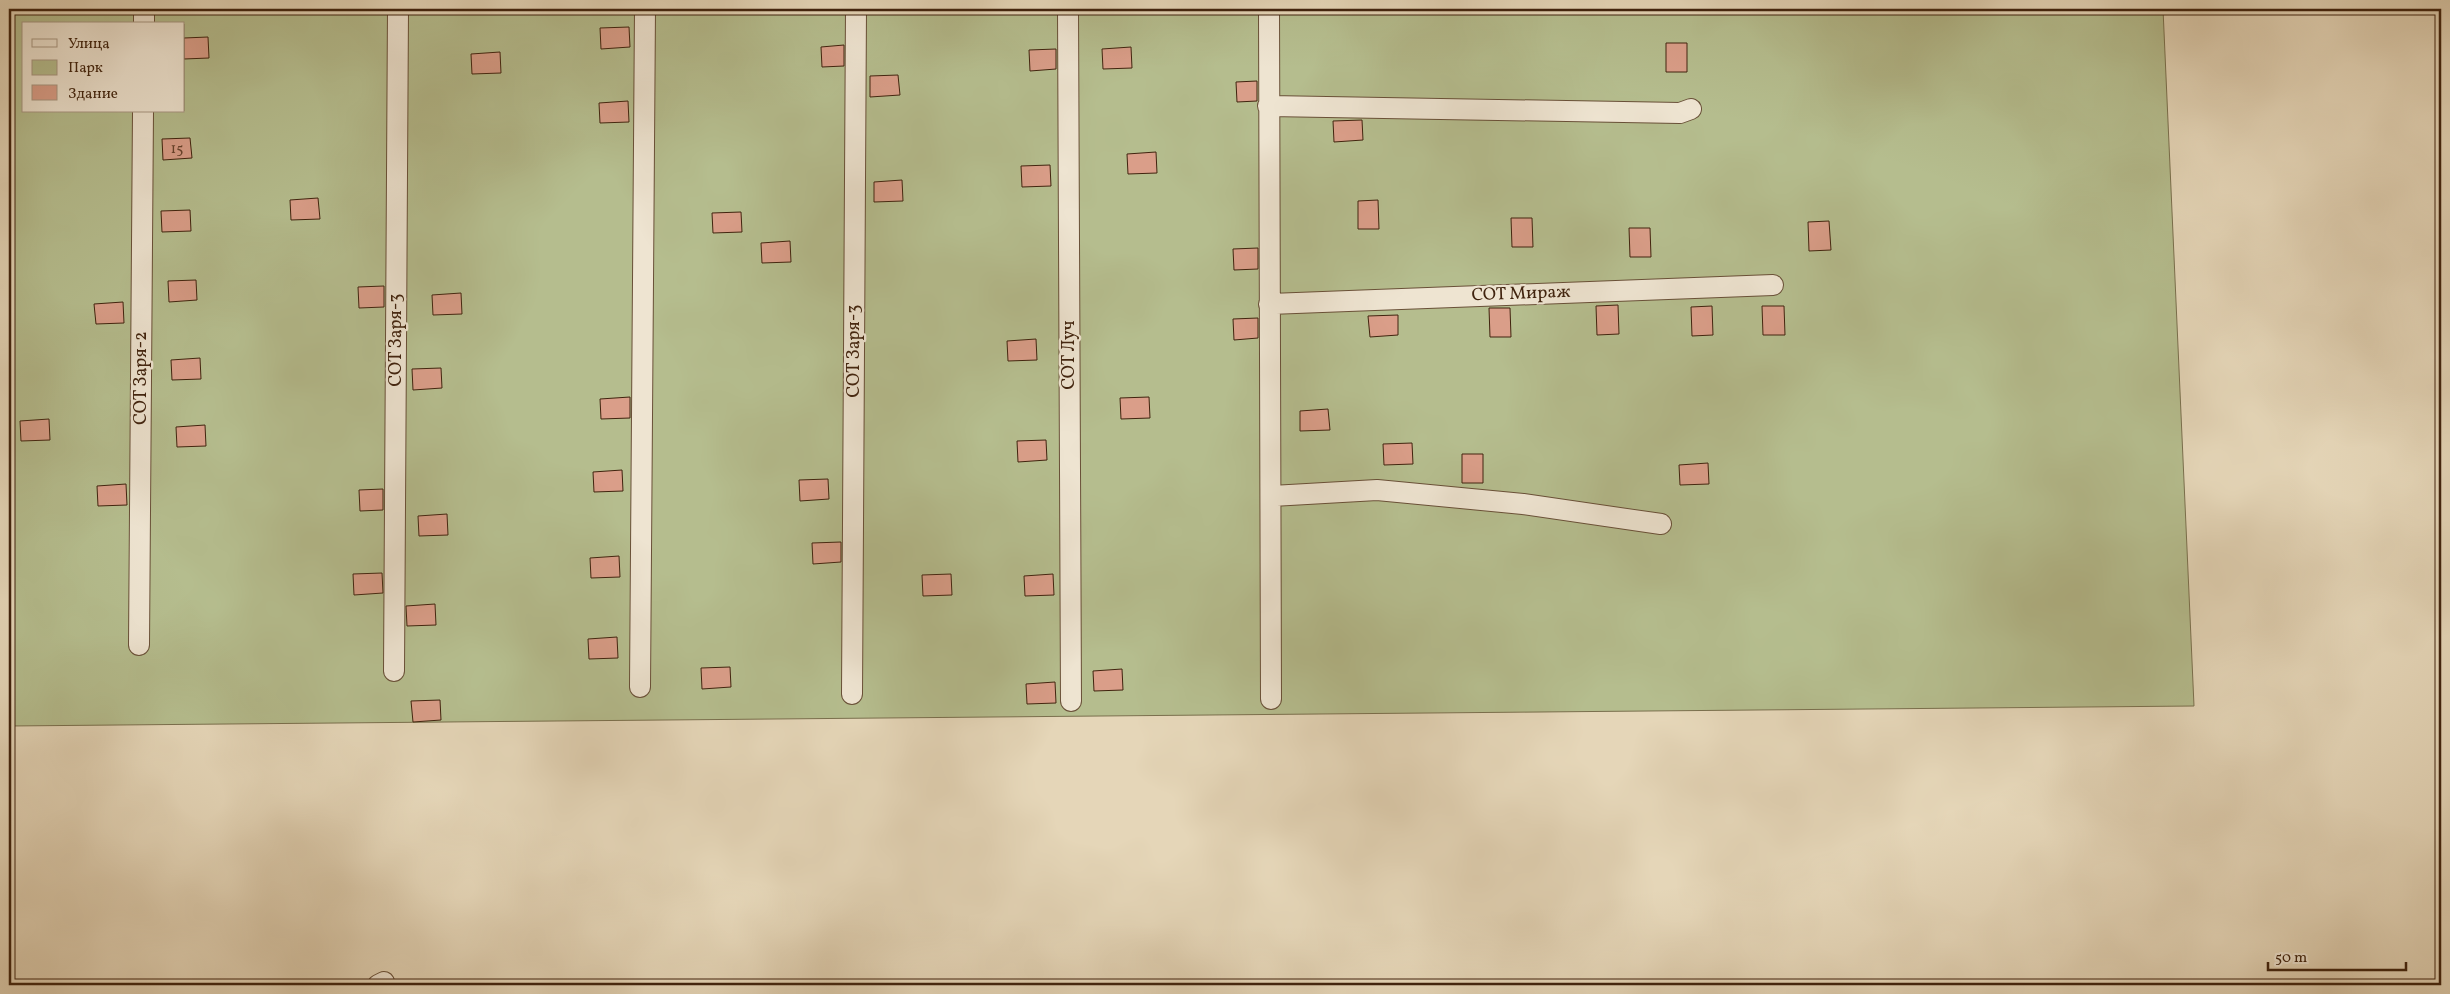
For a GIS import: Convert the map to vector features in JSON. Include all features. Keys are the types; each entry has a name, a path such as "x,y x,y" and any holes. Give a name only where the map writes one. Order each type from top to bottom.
{"street":[{"path":"144,9 144,22"},
{"name":"СОТ Заря-3","path":"394,671 398,9"},
{"path":"640,687 646,9"},
{"name":"СОТ Заря-3","path":"852,694 856,9"},
{"name":"СОТ Луч","path":"1068,9 1071,701"},
{"path":"1268,9 1272,496 1271,699"},
{"path":"1268,106 1680,113 1692,110"},
{"name":"СОТ Заря-2","path":"139,645 144,112"},
{"name":"СОТ Мираж","path":"1269,304 1773,284"},
{"path":"1272,496 1377,490 1523,504 1661,524"}],"green space":[{"path":"9,9 2163,9 2194,706 9,726"}],"building":[{"path":"629,27 630,47 601,49 600,28"},
{"path":"208,37 209,58 185,59 185,38"},
{"path":"1666,43 1687,43 1687,72 1666,72"},
{"path":"844,45 844,66 822,67 821,47"},
{"path":"1131,47 1132,68 1103,69 1102,49"},
{"path":"1056,49 1056,69 1030,71 1029,50"},
{"path":"500,52 501,73 472,74 471,54"},
{"path":"898,75 900,95 870,97 870,76"},
{"path":"1257,81 1257,101 1237,102 1236,82"},
{"path":"628,101 629,122 600,123 599,103"},
{"path":"1362,120 1363,140 1334,142 1333,121"},
{"path":"190,138 192,158 163,160 162,139"},
{"path":"1156,152 1157,173 1128,174 1127,154"},
{"path":"1050,165 1051,186 1022,187 1021,166"},
{"path":"902,180 903,201 874,202 874,182"},
{"path":"318,198 320,219 291,220 290,200"},
{"path":"1378,200 1379,229 1358,229 1358,201"},
{"path":"190,210 191,231 162,232 161,211"},
{"path":"741,212 742,232 713,233 712,213"},
{"path":"1511,218 1532,218 1533,247 1512,247"},
{"path":"1829,221 1831,250 1809,251 1808,222"},
{"path":"1629,228 1650,228 1651,257 1630,257"},
{"path":"790,241 791,262 762,263 761,243"},
{"path":"1258,248 1258,269 1234,270 1233,249"},
{"path":"196,280 197,300 169,302 168,281"},
{"path":"384,286 384,307 359,308 358,287"},
{"path":"461,293 462,314 433,315 432,295"},
{"path":"123,302 124,323 96,324 94,304"},
{"path":"1618,305 1619,334 1597,335 1596,306"},
{"path":"1712,306 1713,335 1692,336 1691,307"},
{"path":"1762,306 1784,306 1785,335 1763,335"},
{"path":"1489,308 1510,308 1511,337 1490,337"},
{"path":"1398,315 1398,335 1370,337 1368,316"},
{"path":"1258,318 1258,338 1234,340 1233,319"},
{"path":"1036,339 1037,360 1008,361 1007,341"},
{"path":"200,358 201,379 172,380 171,360"},
{"path":"441,368 442,388 413,390 412,369"},
{"path":"630,397 630,418 601,419 600,399"},
{"path":"1149,397 1150,418 1121,419 1120,398"},
{"path":"1328,409 1330,430 1300,431 1300,411"},
{"path":"49,419 50,440 21,441 20,421"},
{"path":"205,425 206,446 177,447 176,427"},
{"path":"1046,440 1047,460 1018,462 1017,441"},
{"path":"1412,443 1413,464 1384,465 1383,444"},
{"path":"1462,454 1483,454 1483,483 1462,483"},
{"path":"1708,463 1709,484 1680,485 1679,465"},
{"path":"622,470 623,491 594,492 593,472"},
{"path":"828,479 829,499 800,501 799,480"},
{"path":"126,484 127,505 98,506 97,486"},
{"path":"383,489 383,510 360,511 359,490"},
{"path":"447,514 448,535 419,536 418,516"},
{"path":"841,542 841,562 813,564 812,543"},
{"path":"619,556 620,577 591,578 590,558"},
{"path":"382,573 383,593 354,595 353,574"},
{"path":"951,574 952,595 923,596 922,575"},
{"path":"1053,574 1054,595 1025,596 1024,576"},
{"path":"435,604 436,625 407,626 406,606"},
{"path":"617,637 618,658 589,659 588,639"},
{"path":"730,667 731,687 702,689 701,668"},
{"path":"1122,669 1123,690 1094,691 1093,671"},
{"path":"1055,682 1056,703 1027,704 1026,684"},
{"path":"440,700 441,720 413,722 411,701"}]}
